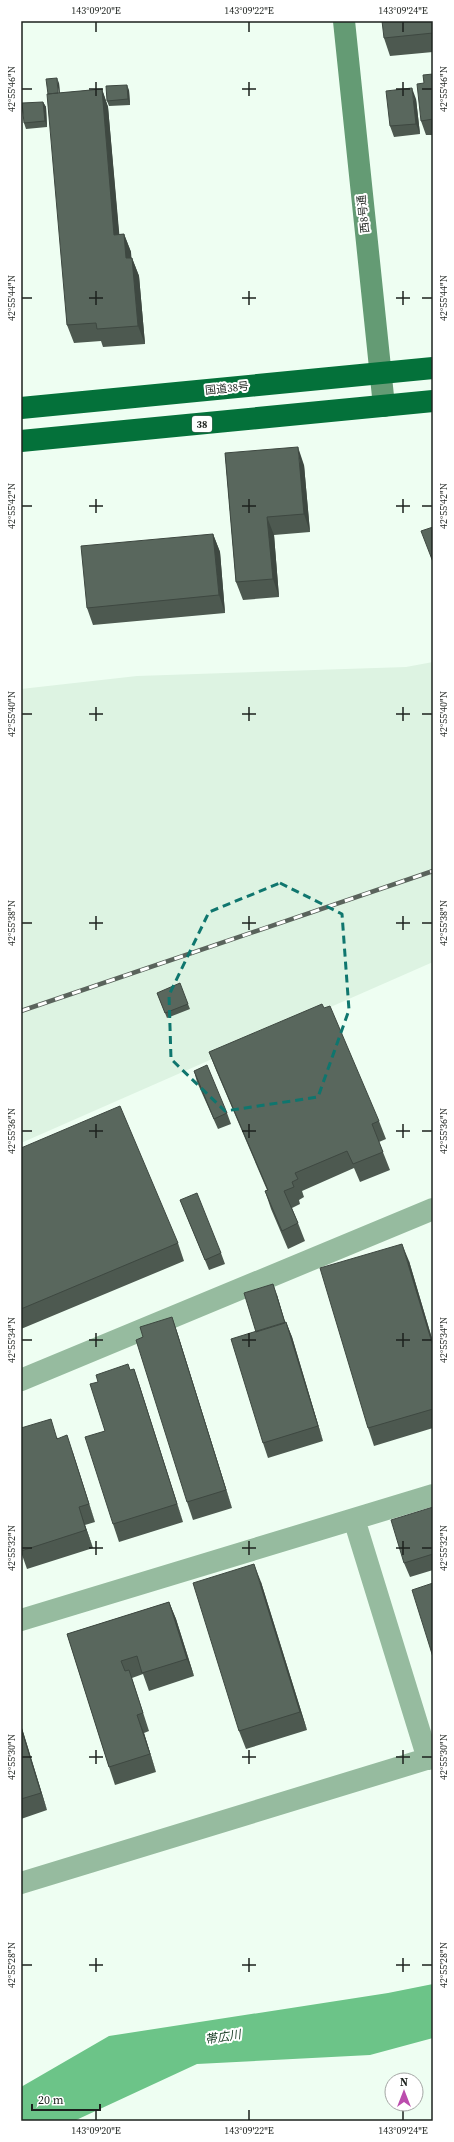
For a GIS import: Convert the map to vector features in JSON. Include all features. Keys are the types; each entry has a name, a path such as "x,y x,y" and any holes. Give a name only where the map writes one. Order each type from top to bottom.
{"highway":[{"name":"国道38号","path":"21,408 433,368"},
{"name":"38","path":"21,441 433,401"}],"street":[{"name":"西8号通","path":"344,21 384,406"},
{"path":"21,1380 433,1209"},
{"path":"21,1620 433,1494"},
{"path":"21,1883 430,1758 354,1519"}],"highlighted area":[{"path":"280,883 342,914 349,1010 318,1097 225,1111 171,1059 169,995 209,912"}],"shaded area":[{"path":"433,662 433,962 21,1143 21,689 137,676 406,667"}],"water":[{"name":"帯広川","path":"433,1984 433,2038 370,2055 197,2064 74,2121 21,2121 21,2087 109,2036 388,1993"}],"building":[{"path":"382,21 433,21 433,33 384,38"},
{"path":"433,74 433,119 421,121 417,84 424,83 423,75"},
{"path":"57,78 58,93 48,94 46,79"},
{"path":"127,85 128,99 107,101 106,86"},
{"path":"412,88 416,124 390,126 386,91"},
{"path":"102,89 114,235 124,234 126,258 132,258 138,326 97,329 96,323 67,325 47,94"},
{"path":"43,102 45,121 24,123 22,103"},
{"path":"298,447 304,514 267,517 273,579 236,582 225,453"},
{"path":"433,527 433,562 421,531"},
{"path":"213,534 219,595 87,608 81,546"},
{"path":"180,983 188,1004 165,1013 157,993"},
{"path":"322,1004 324,1008 330,1006 379,1121 372,1124 383,1152 353,1164 347,1151 295,1173 298,1179 292,1182 294,1187 284,1191 298,1223 282,1231 265,1191 268,1190 209,1052"},
{"path":"207,1065 227,1113 214,1119 194,1071"},
{"path":"120,1106 178,1243 21,1309 21,1148"},
{"path":"197,1193 221,1253 205,1260 180,1200"},
{"path":"402,1244 433,1346 433,1409 368,1428 320,1268"},
{"path":"273,1284 285,1323 256,1332 244,1293"},
{"path":"172,1317 226,1490 187,1502 136,1340 143,1337 140,1327"},
{"path":"286,1322 318,1426 263,1443 231,1339"},
{"path":"128,1364 130,1370 134,1369 177,1504 113,1524 85,1437 105,1431 90,1384 98,1382 96,1375"},
{"path":"51,1419 57,1439 67,1435 89,1504 79,1507 86,1530 21,1551 21,1428"},
{"path":"433,1507 433,1554 404,1563 391,1520"},
{"path":"254,1564 300,1712 239,1731 193,1583"},
{"path":"433,1583 433,1657 412,1590"},
{"path":"169,1602 187,1659 142,1673 137,1656 121,1661 125,1671 129,1670 143,1713 137,1715 150,1754 109,1767 67,1634"},
{"path":"21,1728 41,1793 21,1799"}],"railway":[{"path":"21,1011 433,871"}]}
